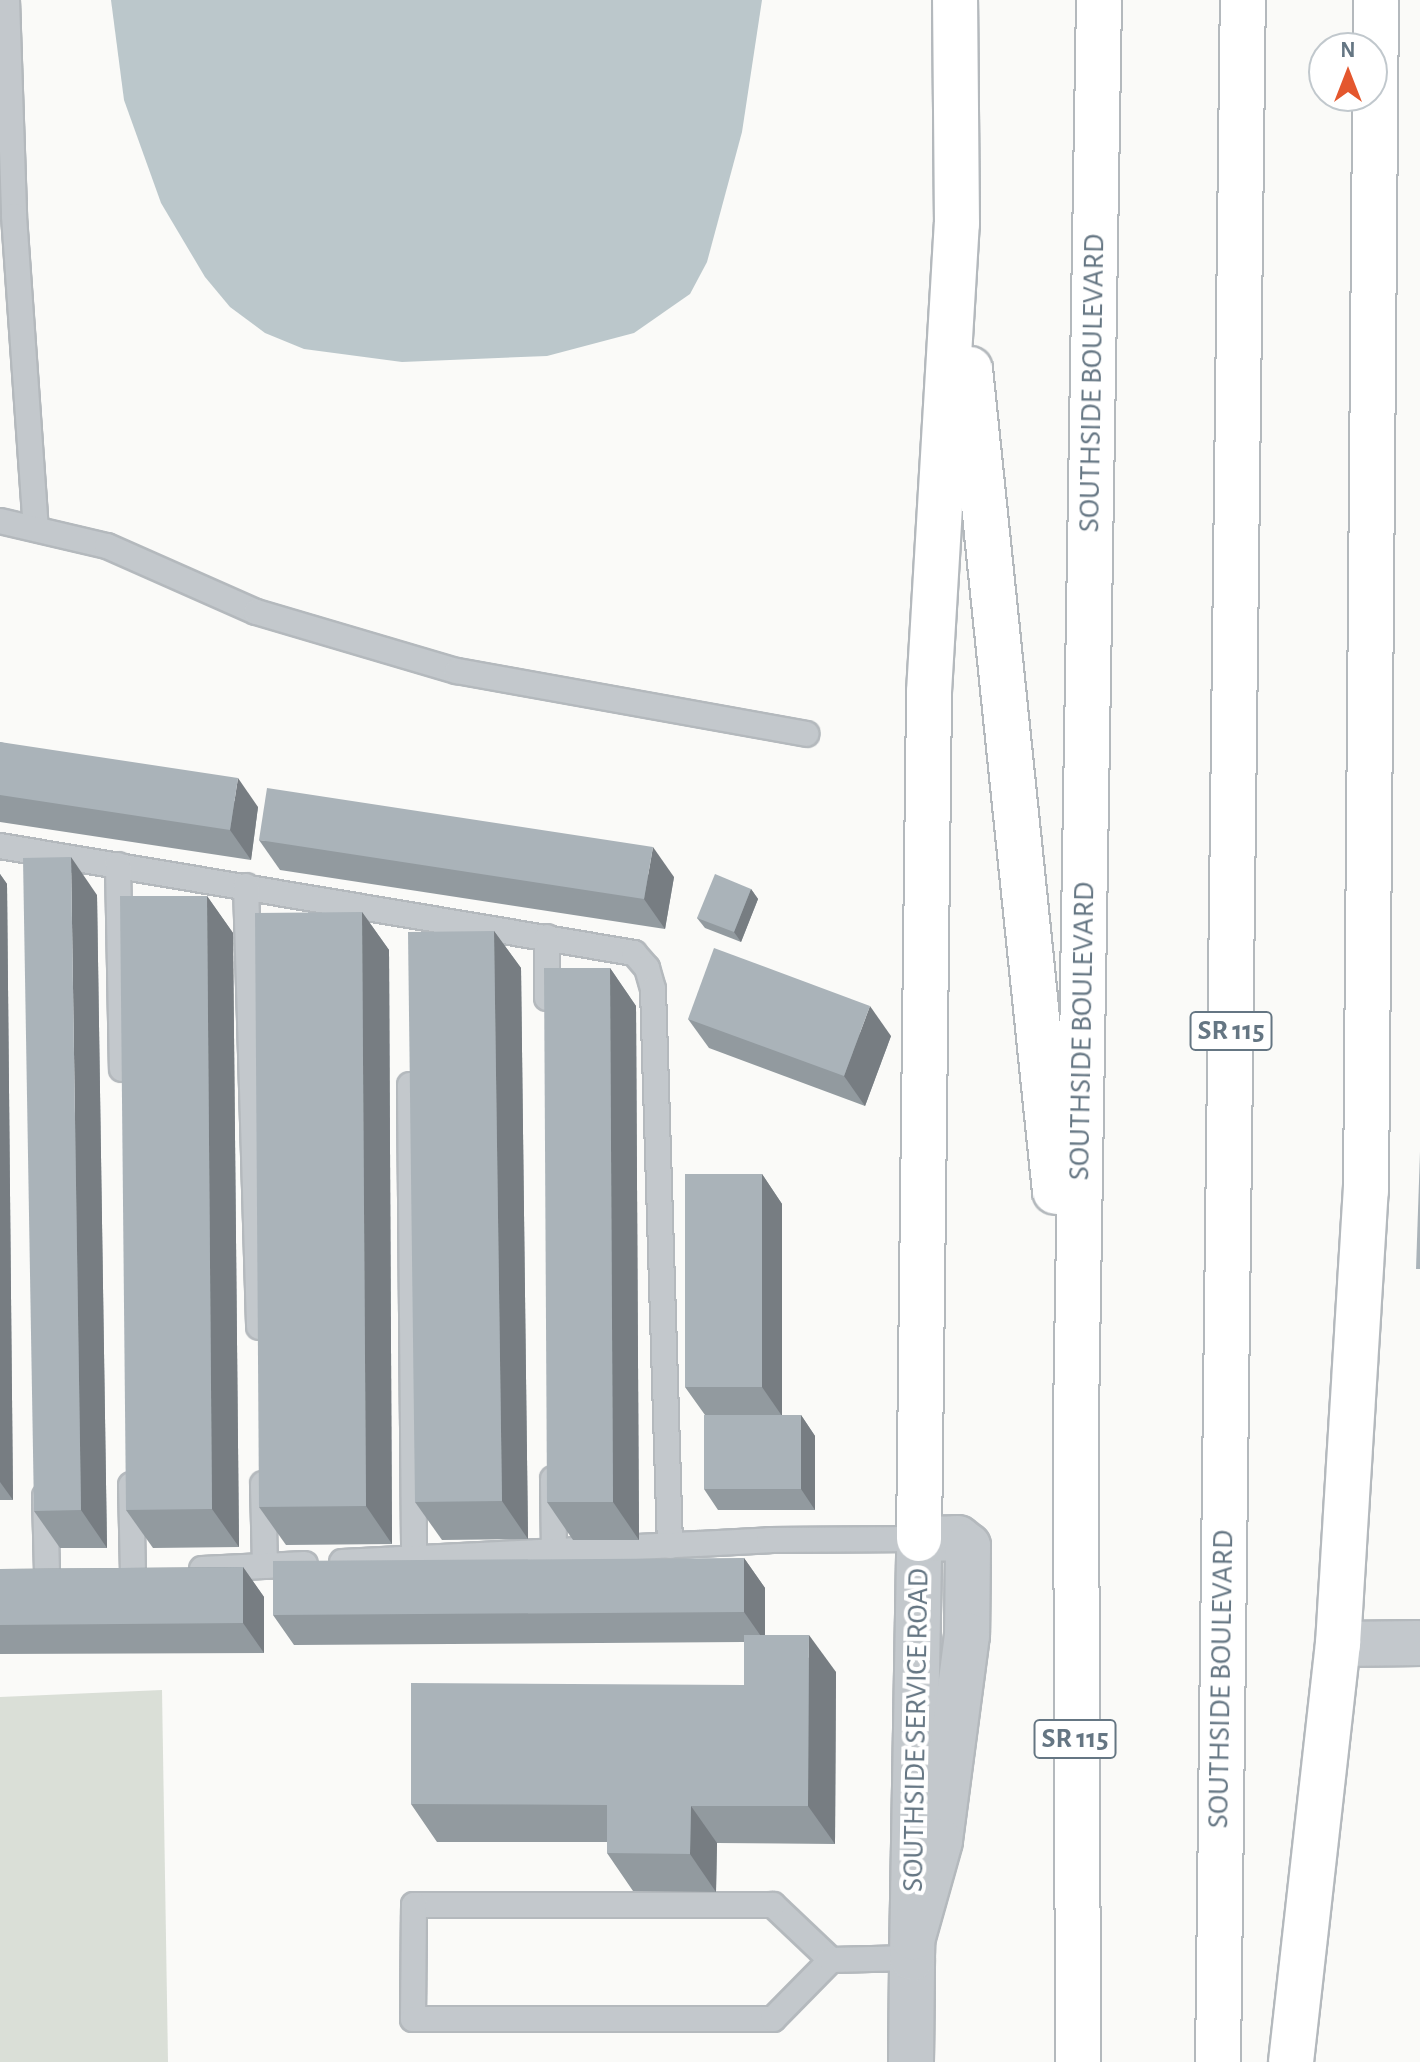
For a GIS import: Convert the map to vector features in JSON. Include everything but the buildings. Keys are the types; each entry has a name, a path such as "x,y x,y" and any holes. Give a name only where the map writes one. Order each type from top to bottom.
{"highway":[{"path":"919,1539 929,692 957,224 955,0"},
{"name":"SOUTHSIDE BOULEVARD","path":"1078,2062 1076,1416 1099,0"},
{"name":"SOUTHSIDE BOULEVARD","path":"1218,2062 1243,0"},
{"path":"1291,2062 1338,1644 1366,1191 1376,0"},
{"path":"957,224 1076,1416"}],"street":[{"name":"SOUTHSIDE SERVICE ROAD","path":"911,2062 919,1539"},
{"path":"1338,1644 1420,1643"}],"lane":[{"path":"7,0 4,31 14,216 36,528"},
{"path":"0,521 107,546 256,612 457,671 806,734"},
{"path":"0,846 634,953 647,968 653,989 670,1546"},
{"path":"28,851 29,882"},
{"path":"118,865 123,1101"},
{"path":"246,886 259,1345"},
{"path":"408,913 408,945"},
{"path":"547,937 548,1016"},
{"path":"409,1055 414,1559"},
{"path":"262,1455 265,1566"},
{"path":"553,1458 554,1552"},
{"path":"130,1461 133,1571"},
{"path":"44,1464 47,1574"},
{"path":"104,1572 670,1546 919,1539"},
{"path":"16,1575 76,1573"},
{"path":"831,1960 773,1905 414,1905 413,2019 773,2019 831,1960 912,1947"}],"shaded area":[{"path":"111,0 762,0 742,132 707,262 690,294 634,333 547,356 402,362 304,349 265,333 230,307 205,277 161,203 124,100"},
{"path":"162,1690 168,2062 0,2062 0,1697"}]}
